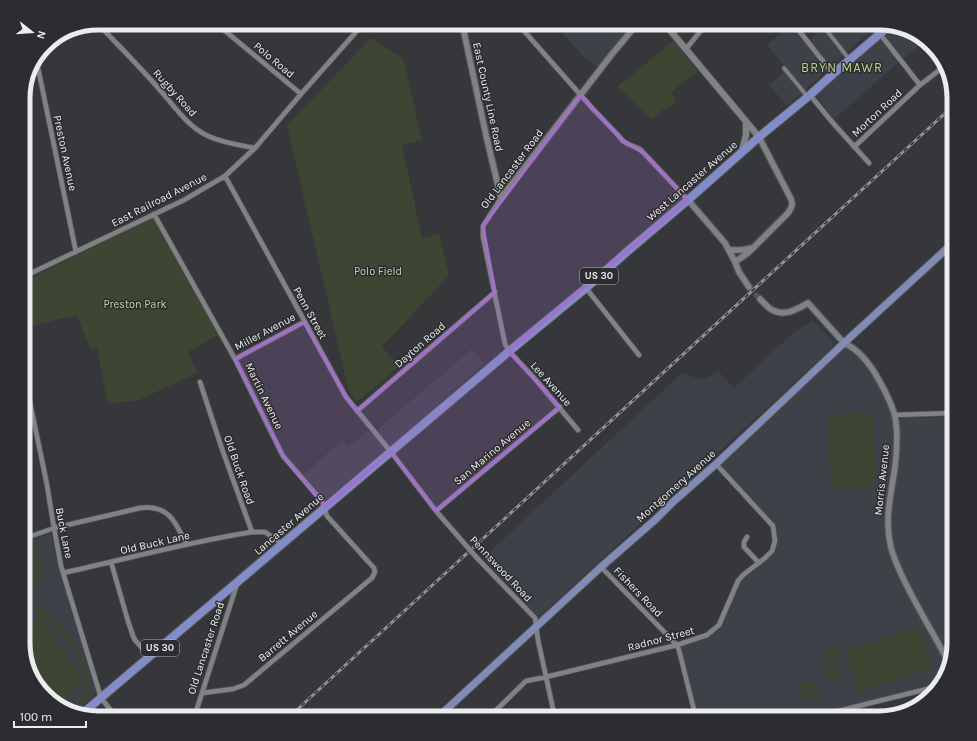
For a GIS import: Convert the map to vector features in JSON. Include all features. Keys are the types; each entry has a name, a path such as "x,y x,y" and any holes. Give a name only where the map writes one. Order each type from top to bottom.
{"highway":[{"name":"West Lancaster Avenue","path":"509,351 586,288 884,31"},
{"name":"Lancaster Avenue","path":"86,710 509,351"}],"main road":[{"path":"670,30 759,137"},
{"path":"741,154 745,142 746,122"},
{"name":"Montgomery Avenue","path":"445,711 601,567 656,520 674,501 716,464 844,343 947,249"}],"street":[{"name":"Rugby Road","path":"104,30 160,90 178,112 195,128 208,136 219,140 255,148"},
{"name":"Polo Road","path":"224,30 300,94"},
{"name":"East Railroad Avenue","path":"30,274 184,200 225,176 255,148 300,94 358,30"},
{"name":"East County Line Road","path":"463,30 501,198"},
{"path":"523,30 623,141 640,149 688,200 725,243 739,272 749,287"},
{"name":"Old Lancaster Road","path":"509,351 505,344 484,246 483,226 501,198 632,30"},
{"path":"686,49 701,30"},
{"path":"798,30 833,74"},
{"path":"878,30 920,85"},
{"path":"828,32 850,60"},
{"name":"Preston Avenue","path":"38,67 76,252"},
{"path":"784,68 809,96"},
{"name":"Morton Road","path":"809,96 854,147 920,85 941,69"},
{"path":"735,262 752,248 788,213 793,204 759,137"},
{"path":"854,147 869,164"},
{"name":"Penn Street","path":"225,176 346,398 391,452"},
{"name":"Martin Avenue","path":"154,214 235,359 283,456 322,501 327,516 374,568 375,573"},
{"path":"729,250 752,248"},
{"path":"586,288 639,355"},
{"name":"Dayton Road","path":"357,411 495,292"},
{"name":"Morris Avenue","path":"760,298 769,308 784,313 794,311 808,303 844,343 851,346 866,361 877,375 894,415 897,436 897,450 888,509 887,527 891,548 900,572 946,657"},
{"name":"Miller Avenue","path":"235,359 304,322"},
{"name":"Lee Avenue","path":"509,351 560,407 578,430"},
{"name":"Old Buck Road","path":"200,382 252,532"},
{"name":"Buck Lane","path":"30,402 63,573 101,698"},
{"name":"San Marino Avenue","path":"436,511 560,407"},
{"path":"894,415 947,413"},
{"name":"Pennswood Road","path":"391,452 436,511 463,542 535,618 553,711"},
{"name":"Radnor Street","path":"495,711 526,681 677,645 707,635 720,625 738,581 772,551 775,541 773,526 716,464"},
{"path":"30,537 54,528 150,507 166,513 172,518 178,526 186,544"},
{"path":"252,532 265,532 282,544"},
{"name":"Old Buck Lane","path":"63,573 186,544 252,532"},
{"path":"747,537 744,542 744,547 759,563"},
{"path":"111,562 133,636 150,657"},
{"name":"Fishers Road","path":"601,567 677,645 694,711"},
{"name":"Barrett Avenue","path":"202,693 230,690 244,685 372,578 375,573"},
{"name":"Old Lancaster Road","path":"196,711 237,583"},
{"path":"838,711 929,688"},
{"path":"101,698 111,711"}],"highlighted area":[{"path":"581,95 623,141 645,154 688,200 509,351 560,407 436,511 391,452 325,507 283,456 235,359 304,322 346,397 357,411 495,292 483,226"}],"shaded area":[{"path":"560,30 627,30 597,67 582,55"},
{"path":"785,30 795,30 805,43 822,30 872,30 787,106 769,85 787,69 767,45"},
{"path":"890,31 913,39 920,44 834,119 816,96"},
{"path":"920,44 930,53 928,54"},
{"path":"813,320 833,342 832,348 541,615 536,615 483,558 682,373 702,380 718,371 734,388 793,333"},
{"path":"844,343 866,361 894,415 897,436 887,527 900,572 946,657 940,673 929,688 839,711 694,711 677,645 707,635 719,625 738,581 765,558 775,541 773,526 716,464"},
{"path":"472,349 484,363 423,418 410,402"},
{"path":"409,402 423,419 326,500 304,475 342,440 348,447 370,430 373,434"},
{"path":"947,417 946,652 907,580 894,545 891,518 901,447 899,421 903,418"},
{"path":"51,533 59,570 63,579 96,694 79,708 64,702 50,691 37,673 32,661 30,647 30,540"}],"green space":[{"name":"Polo Field","path":"371,38 403,58 422,140 402,145 422,238 439,234 449,276 382,346 398,367 357,402 348,388 287,125"},
{"path":"673,41 698,71 671,92 676,101 673,105 666,108 651,119 617,87"},
{"name":"Preston Park","path":"154,217 218,335 188,352 197,373 139,400 108,404 97,348 90,349 77,315 30,326 30,279"},
{"path":"873,413 876,486 831,488 828,415"},
{"path":"34,544 46,579 30,585 30,545"},
{"path":"30,602 43,609 61,626 72,640 89,674 89,691 82,703 76,707 74,706 79,703 86,686 85,673 70,645 58,629 31,605"},
{"path":"41,616 85,683 60,699 44,684 32,661 30,647 30,623"},
{"path":"918,626 933,667 859,693 845,652"},
{"path":"837,647 839,655 823,659 821,651"},
{"path":"840,657 842,665 825,669 823,662"},
{"path":"842,668 844,675 828,680 826,672"},
{"path":"815,680 817,688 800,692 798,684"},
{"path":"817,690 819,698 803,702 801,694"}],"tunnel":[{"path":"749,287 760,299"}],"railway":[{"path":"296,711 947,111"}],"district":[{"name":"BRYN MAWR","path":"842,67"}]}
